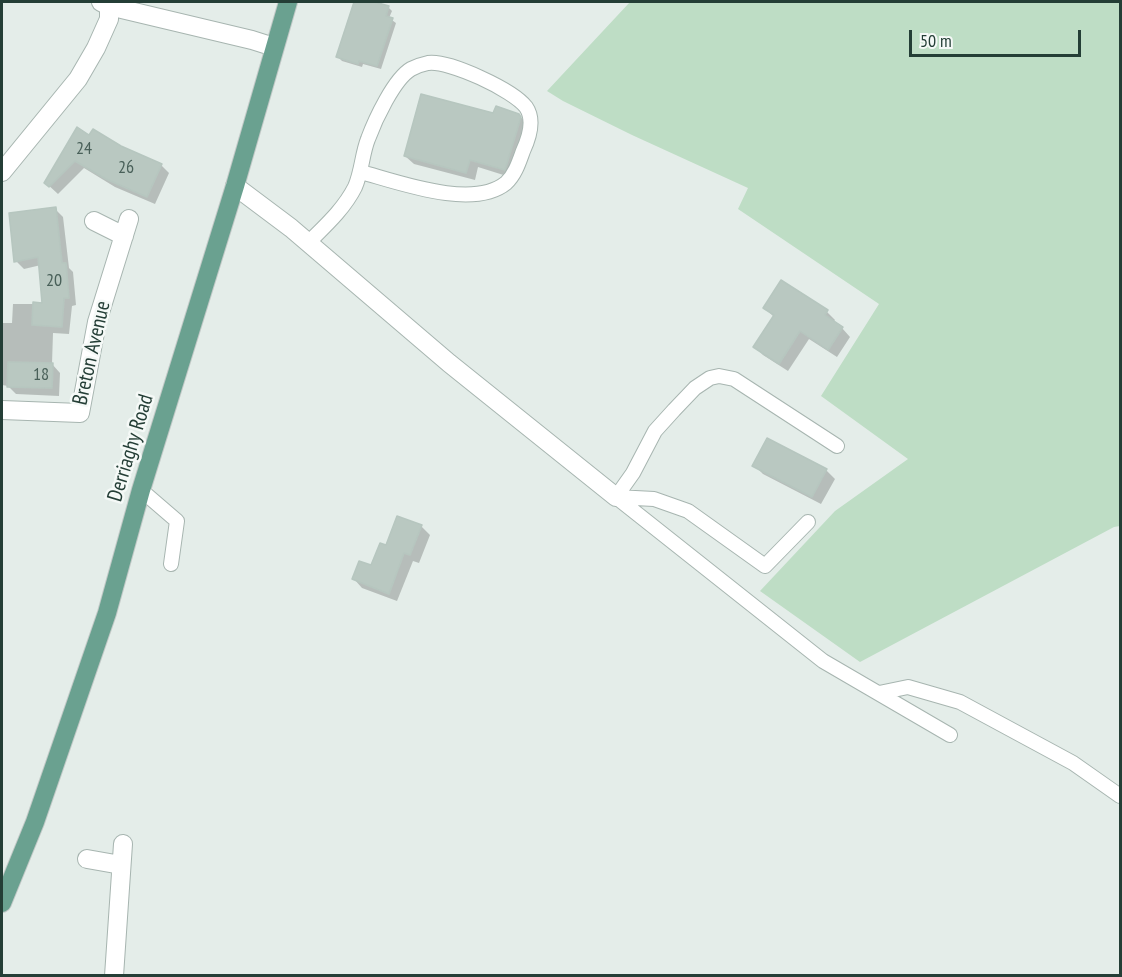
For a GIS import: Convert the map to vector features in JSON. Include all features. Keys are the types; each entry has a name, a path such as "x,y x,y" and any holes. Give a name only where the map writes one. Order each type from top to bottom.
{"main road":[{"name":"Derriaghy Road","path":"2,903 34,822 106,613 288,2"}],"street":[{"path":"2,172 78,79 109,19 105,4 274,47"},
{"path":"235,186 308,243 449,363 616,497"},
{"name":"Breton Avenue","path":"2,410 80,413 97,322 127,227 94,221"},
{"path":"114,975 123,844"},
{"path":"87,859 121,865"}],"lane":[{"path":"308,243 335,216 354,189 361,172 368,140 393,89 402,76 411,69 429,63 464,71 492,83 515,97 529,112 531,122 526,144 513,175 507,182 495,189 464,195 439,192 361,172"},
{"path":"616,497 633,473 656,431 695,388 710,378 719,376 734,379 837,446"},
{"path":"141,490 177,521 171,564"},
{"path":"616,497 654,499 688,511 765,566 808,522"},
{"path":"616,497 823,661 950,735"},
{"path":"879,693 908,687 960,702 1073,763 1120,796"}],"green space":[{"path":"630,2 1120,2 1120,526 1114,527 860,662 760,591 835,511 908,459 821,396 879,304 738,209 748,188 632,135 547,91"}],"building":[{"path":"354,2 375,2 389,6 386,16 393,18 377,66 359,61 358,64 336,57"},
{"path":"421,94 493,113 496,106 519,114 521,117 505,170 470,160 466,173 404,156"},
{"path":"77,127 89,135 93,129 121,146 162,164 147,197 106,179 75,161 49,187 44,183"},
{"path":"56,207 62,263 66,263 69,298 64,298 62,327 32,325 33,302 42,303 38,257 14,262 9,213"},
{"path":"781,280 828,310 825,315 843,327 828,350 800,331 779,364 753,347 774,315 763,308"},
{"path":"8,362 53,363 52,388 7,387"},
{"path":"767,438 827,469 812,497 752,466"},
{"path":"397,516 422,525 410,555 404,553 389,594 352,579 359,561 371,565 380,543 386,545"}]}
